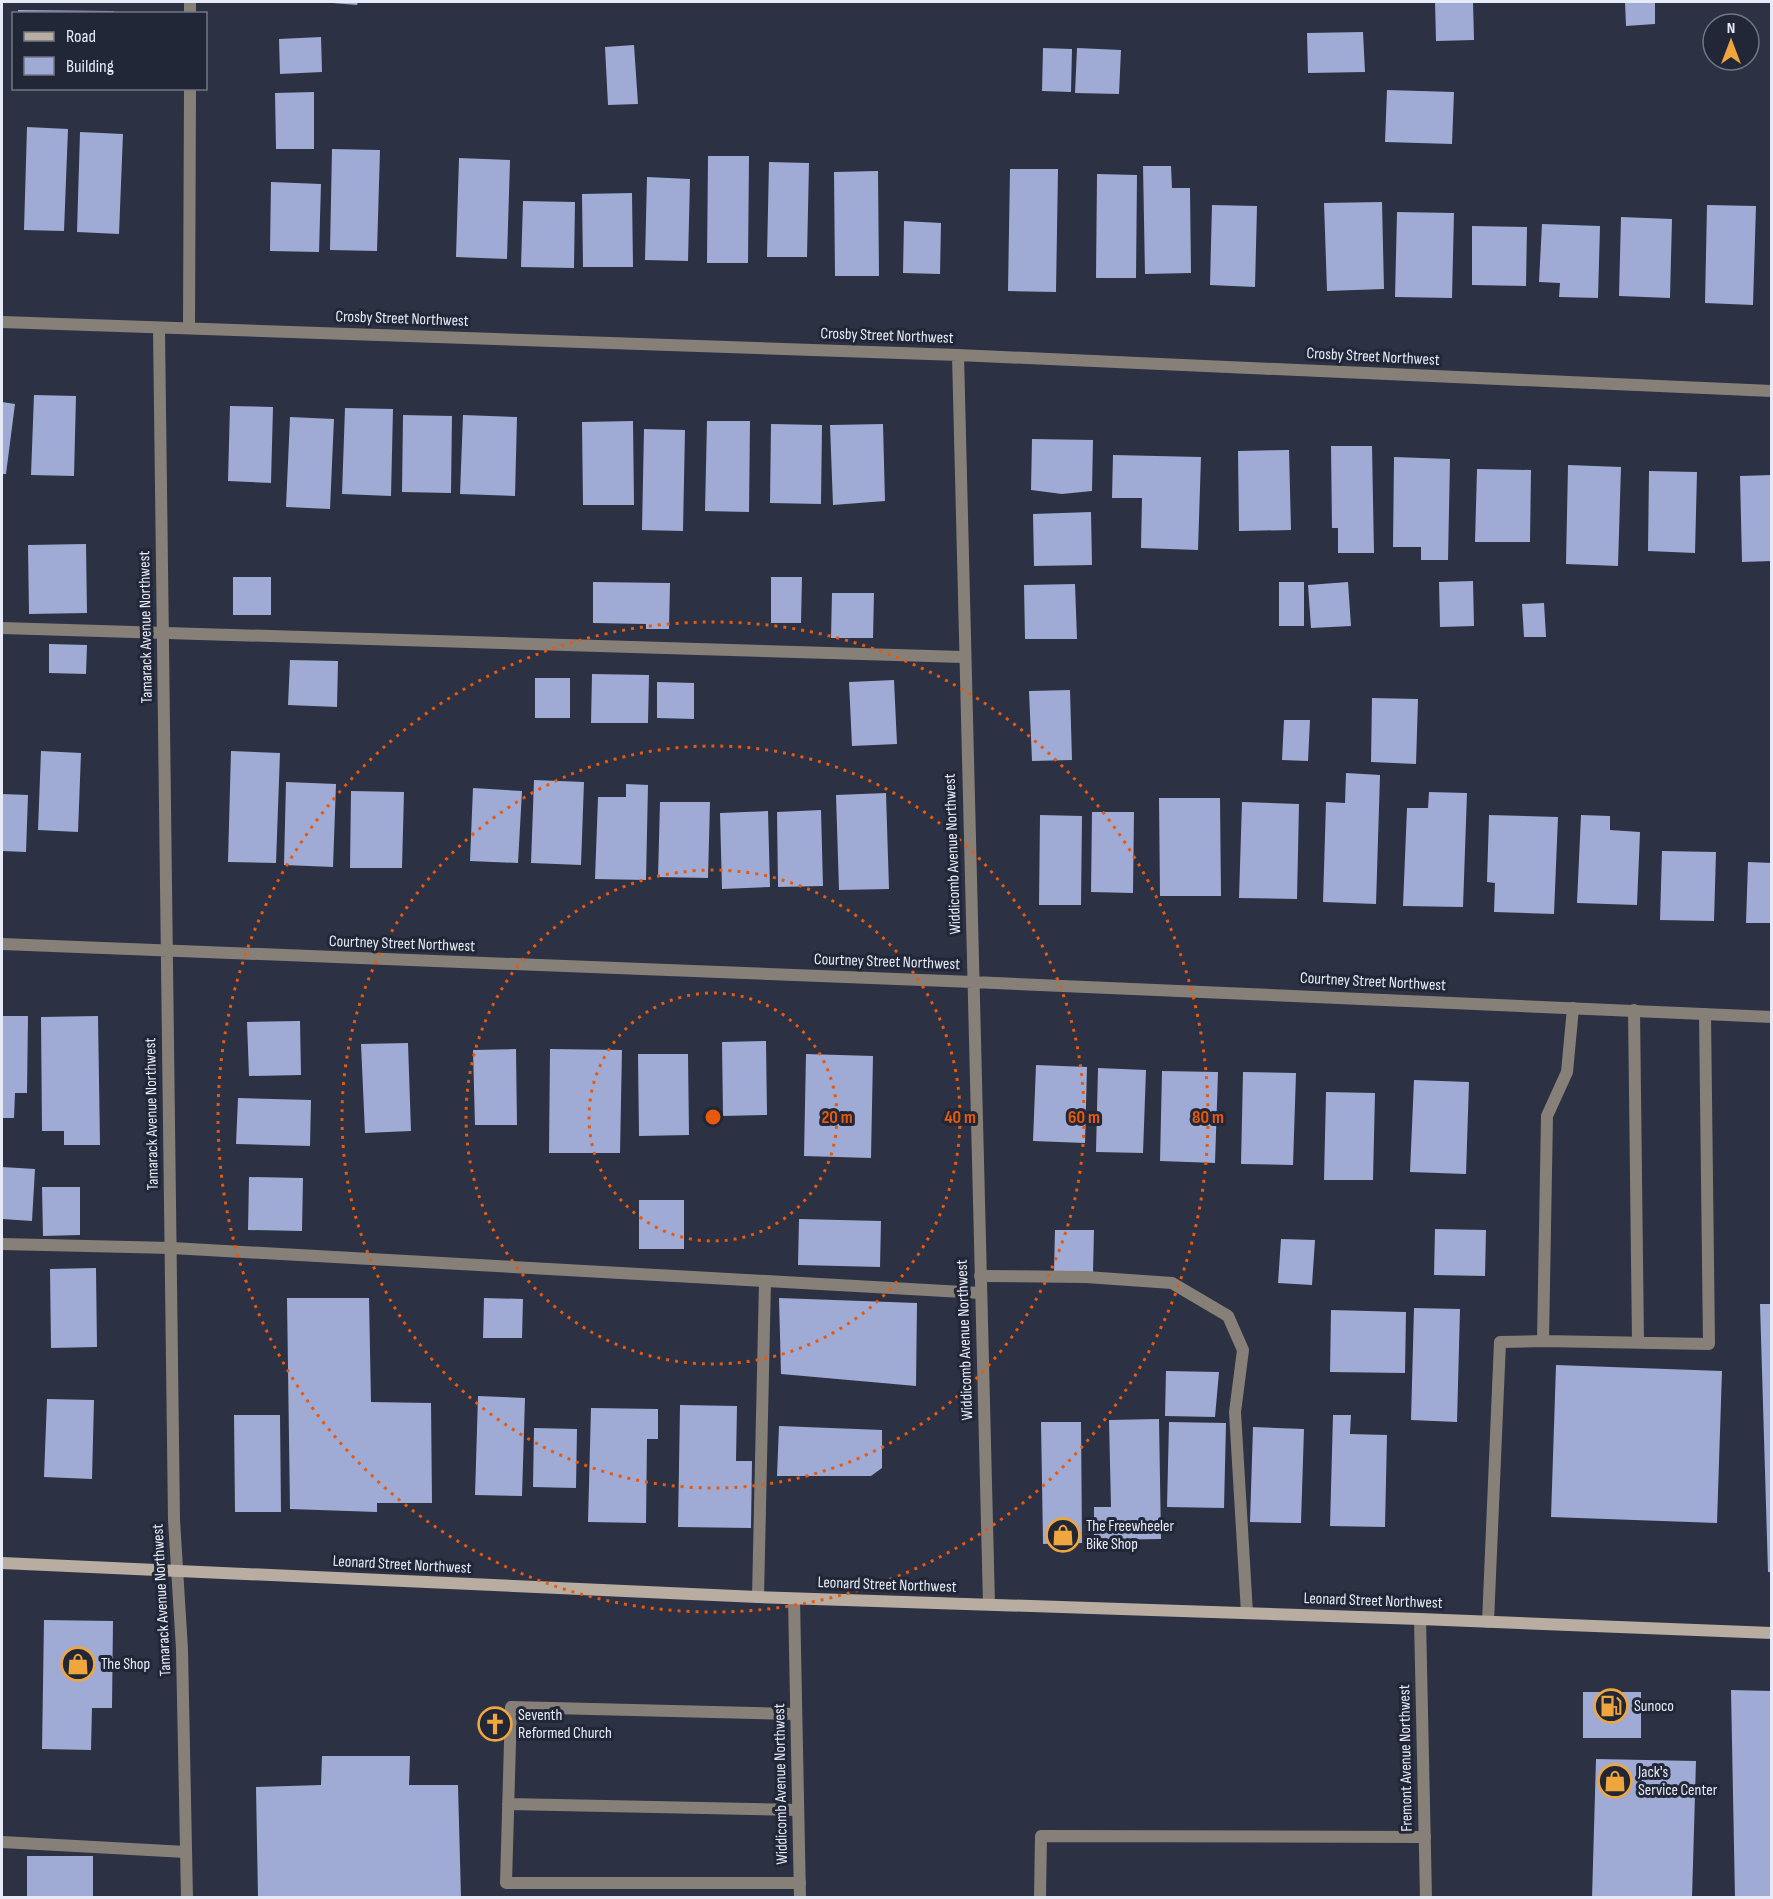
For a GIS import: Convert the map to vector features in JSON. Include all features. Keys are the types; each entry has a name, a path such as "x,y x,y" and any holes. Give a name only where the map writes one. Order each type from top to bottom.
{"main road":[{"name":"Leonard Street Northwest","path":"2,1563 758,1598 1420,1619 1772,1634"}],"street":[{"path":"189,328 190,90"},
{"name":"Crosby Street Northwest","path":"2,322 958,356 1772,391"},
{"name":"Tamarack Avenue Northwest","path":"159,329 174,1521 178,1571 187,1898"},
{"name":"Widdicomb Avenue Northwest","path":"958,356 963,657 989,1604"},
{"path":"2,628 963,657"},
{"name":"Courtney Street Northwest","path":"2,944 973,982 1772,1017"},
{"path":"1543,1341 1547,1116 1568,1072 1573,1008"},
{"path":"1634,1011 1638,1342"},
{"path":"1488,1622 1500,1342 1709,1344 1705,1014"},
{"path":"2,1244 172,1248 981,1293"},
{"path":"980,1276 1086,1277 1172,1283 1228,1316 1242,1350 1235,1412 1246,1613"},
{"path":"758,1598 765,1281"},
{"name":"Widdicomb Avenue Northwest","path":"794,1599 800,1898"},
{"name":"Fremont Avenue Northwest","path":"1420,1619 1426,1898"},
{"path":"796,1714 511,1707 506,1883 800,1883"},
{"path":"508,1804 798,1810"},
{"path":"1040,1898 1041,1836 1425,1837"},
{"path":"2,1842 186,1852"}],"building":[{"path":"320,2 358,2 357,5"},
{"path":"1435,2 1473,2 1474,40 1436,41"},
{"path":"1625,2 1655,2 1655,24 1626,26"},
{"path":"18,10 114,11 114,12 18,12"},
{"path":"1363,32 1365,72 1308,73 1307,33"},
{"path":"321,37 322,72 280,74 279,39"},
{"path":"634,45 638,104 608,105 605,47"},
{"path":"1043,48 1072,49 1071,92 1042,91"},
{"path":"1077,48 1121,50 1119,94 1075,93"},
{"path":"1387,90 1454,92 1452,144 1385,142"},
{"path":"314,92 314,149 276,149 275,93"},
{"path":"27,127 68,129 64,231 24,230"},
{"path":"80,132 123,134 119,234 77,232"},
{"path":"332,149 380,150 377,251 330,250"},
{"path":"708,156 749,156 748,263 707,263"},
{"path":"459,158 510,160 507,259 456,257"},
{"path":"769,162 809,163 807,257 767,257"},
{"path":"1143,166 1171,166 1172,188 1190,188 1191,273 1145,274"},
{"path":"1010,169 1058,169 1056,292 1008,291"},
{"path":"878,171 879,276 835,276 834,172"},
{"path":"1097,174 1137,175 1136,278 1096,278"},
{"path":"647,177 690,179 688,261 645,260"},
{"path":"271,182 321,184 319,252 270,251"},
{"path":"632,193 633,267 583,267 582,194"},
{"path":"523,201 575,202 574,268 521,267"},
{"path":"1382,202 1384,289 1327,291 1324,203"},
{"path":"1212,205 1257,206 1255,287 1210,285"},
{"path":"1707,205 1756,206 1753,305 1705,303"},
{"path":"1397,212 1454,213 1452,298 1395,297"},
{"path":"1621,217 1672,219 1670,298 1619,296"},
{"path":"904,221 941,223 940,274 903,273"},
{"path":"1542,224 1600,226 1598,298 1559,297 1560,283 1539,282"},
{"path":"1472,226 1527,227 1526,286 1472,285"},
{"path":"34,395 76,396 74,476 31,475"},
{"path":"2,402 15,404 6,474 2,474"},
{"path":"230,406 273,407 271,483 228,481"},
{"path":"345,408 393,409 391,496 342,494"},
{"path":"403,415 452,416 451,493 402,492"},
{"path":"463,415 517,417 515,496 460,494"},
{"path":"290,417 334,419 330,509 286,507"},
{"path":"633,421 634,505 583,505 582,422"},
{"path":"707,421 750,421 749,512 705,511"},
{"path":"771,424 822,425 821,504 770,503"},
{"path":"883,424 885,501 833,505 830,425"},
{"path":"644,429 685,430 683,531 642,530"},
{"path":"1032,439 1093,440 1092,491 1062,494 1031,490"},
{"path":"1331,446 1372,446 1374,553 1338,553 1338,528 1332,528"},
{"path":"1289,450 1291,530 1239,531 1238,451"},
{"path":"1113,455 1201,457 1198,550 1141,548 1142,498 1112,498"},
{"path":"1394,457 1450,459 1448,560 1421,560 1421,547 1393,547"},
{"path":"1568,465 1621,467 1618,566 1566,564"},
{"path":"1477,469 1531,470 1530,542 1475,542"},
{"path":"1649,471 1697,472 1695,553 1648,551"},
{"path":"1772,475 1772,561 1742,562 1740,476"},
{"path":"1091,512 1092,565 1034,566 1033,514"},
{"path":"86,544 87,613 29,614 28,545"},
{"path":"233,577 271,577 271,615 233,615"},
{"path":"771,577 802,577 801,623 771,623"},
{"path":"1473,581 1474,626 1440,627 1439,582"},
{"path":"593,582 670,583 669,629 646,629 646,624 593,623"},
{"path":"1279,582 1304,582 1304,626 1279,626"},
{"path":"1348,582 1351,626 1311,628 1308,585"},
{"path":"1075,584 1077,639 1025,639 1024,585"},
{"path":"832,593 874,593 873,638 831,638"},
{"path":"1544,603 1546,637 1524,637 1522,604"},
{"path":"49,644 87,645 86,674 49,673"},
{"path":"290,660 338,661 337,707 288,705"},
{"path":"592,674 649,675 648,723 591,723"},
{"path":"535,678 570,678 570,718 535,718"},
{"path":"894,680 897,744 852,746 849,682"},
{"path":"657,682 694,683 694,719 657,718"},
{"path":"1070,690 1072,760 1032,761 1029,691"},
{"path":"1372,698 1418,699 1416,764 1371,762"},
{"path":"1284,720 1310,720 1308,761 1282,760"},
{"path":"41,751 81,753 78,832 38,830"},
{"path":"231,751 280,753 276,863 228,862"},
{"path":"1346,773 1380,775 1376,904 1323,902 1326,802 1345,803"},
{"path":"534,780 584,782 581,865 531,863"},
{"path":"286,782 336,784 333,867 284,865"},
{"path":"626,784 648,785 646,880 595,879 598,797 626,797"},
{"path":"473,788 522,791 518,863 470,861"},
{"path":"351,791 404,792 402,868 350,868"},
{"path":"1429,792 1467,793 1463,907 1403,906 1407,808 1428,808"},
{"path":"886,793 889,889 839,890 836,795"},
{"path":"2,794 28,795 26,852 2,851"},
{"path":"1159,798 1220,798 1221,896 1160,896"},
{"path":"660,802 710,802 708,878 658,877"},
{"path":"1242,802 1299,804 1297,899 1239,898"},
{"path":"821,810 823,886 778,887 777,812"},
{"path":"768,811 770,887 722,889 720,813"},
{"path":"1092,812 1134,812 1133,893 1091,892"},
{"path":"1040,815 1082,816 1081,905 1039,905"},
{"path":"1489,815 1558,817 1554,914 1494,912 1495,883 1487,882"},
{"path":"1581,815 1610,816 1610,830 1640,832 1637,905 1577,903"},
{"path":"1662,851 1716,852 1714,921 1660,920"},
{"path":"1748,862 1772,863 1772,923 1746,923"},
{"path":"2,1016 28,1016 27,1093 15,1093 14,1118 2,1118"},
{"path":"98,1016 100,1145 64,1145 64,1131 42,1131 41,1017"},
{"path":"300,1021 301,1075 249,1076 247,1022"},
{"path":"766,1041 767,1115 723,1116 722,1042"},
{"path":"408,1043 411,1131 365,1133 361,1044"},
{"path":"516,1049 517,1125 475,1125 473,1050"},
{"path":"550,1049 622,1050 620,1153 549,1153"},
{"path":"638,1054 688,1054 689,1135 639,1136"},
{"path":"806,1054 873,1056 871,1158 804,1156"},
{"path":"1036,1065 1087,1067 1085,1143 1033,1141"},
{"path":"1098,1068 1146,1070 1143,1153 1096,1152"},
{"path":"1162,1071 1218,1072 1215,1163 1160,1161"},
{"path":"1243,1072 1296,1073 1293,1165 1241,1164"},
{"path":"1414,1080 1469,1082 1466,1174 1410,1172"},
{"path":"1326,1092 1375,1093 1373,1180 1324,1180"},
{"path":"238,1098 311,1100 310,1146 236,1144"},
{"path":"2,1167 35,1169 32,1221 2,1219"},
{"path":"249,1177 303,1178 302,1231 248,1230"},
{"path":"42,1187 80,1187 80,1235 43,1236"},
{"path":"639,1200 684,1200 684,1249 639,1249"},
{"path":"799,1219 881,1221 880,1267 798,1265"},
{"path":"1435,1229 1486,1230 1485,1276 1434,1275"},
{"path":"1055,1230 1094,1230 1093,1272 1054,1271"},
{"path":"1281,1239 1315,1240 1312,1285 1278,1283"},
{"path":"96,1268 97,1347 51,1348 50,1269"},
{"path":"287,1298 369,1298 371,1402 431,1403 432,1503 377,1503 377,1512 290,1509"},
{"path":"484,1298 523,1299 522,1338 483,1338"},
{"path":"779,1298 917,1303 916,1386 781,1374"},
{"path":"1760,1304 1772,1304 1772,1572 1768,1572"},
{"path":"1414,1308 1460,1309 1457,1422 1411,1420"},
{"path":"1331,1310 1406,1312 1405,1373 1330,1372"},
{"path":"1556,1365 1722,1371 1717,1523 1551,1517"},
{"path":"1166,1371 1219,1372 1215,1417 1165,1416"},
{"path":"478,1396 525,1398 522,1496 475,1495"},
{"path":"47,1399 94,1400 92,1479 44,1477"},
{"path":"680,1405 737,1406 736,1461 752,1461 751,1528 678,1527"},
{"path":"591,1408 658,1409 658,1439 647,1439 646,1523 588,1522"},
{"path":"234,1415 280,1415 281,1512 235,1512"},
{"path":"1333,1415 1351,1415 1350,1434 1387,1435 1385,1527 1330,1526"},
{"path":"1159,1419 1161,1539 1094,1540 1094,1507 1111,1507 1109,1420"},
{"path":"1041,1422 1081,1422 1082,1543 1043,1544"},
{"path":"1169,1422 1226,1423 1224,1508 1167,1507"},
{"path":"779,1426 882,1430 882,1468 871,1476 777,1476"},
{"path":"1253,1427 1304,1429 1301,1523 1250,1522"},
{"path":"534,1428 577,1429 576,1488 533,1487"},
{"name":"The Shop","path":"44,1620 113,1621 112,1708 92,1708 91,1750 42,1749"},
{"path":"1731,1690 1772,1691 1772,1898 1735,1898"},
{"path":"1583,1692 1641,1692 1641,1738 1583,1738"},
{"path":"322,1756 410,1756 409,1785 458,1785 461,1898 258,1898 256,1787 321,1785"},
{"path":"1596,1759 1696,1761 1692,1898 1592,1898"},
{"path":"27,1856 93,1856 93,1898 27,1898"}],"place":[{"name":"The Freewheeler Bike Shop","path":"1063,1535"},
{"name":"The Shop","path":"78,1664"},
{"name":"Sunoco","path":"1611,1706"},
{"name":"Seventh Reformed Church","path":"495,1724"},
{"name":"Jack's Service Center","path":"1615,1781"}]}
